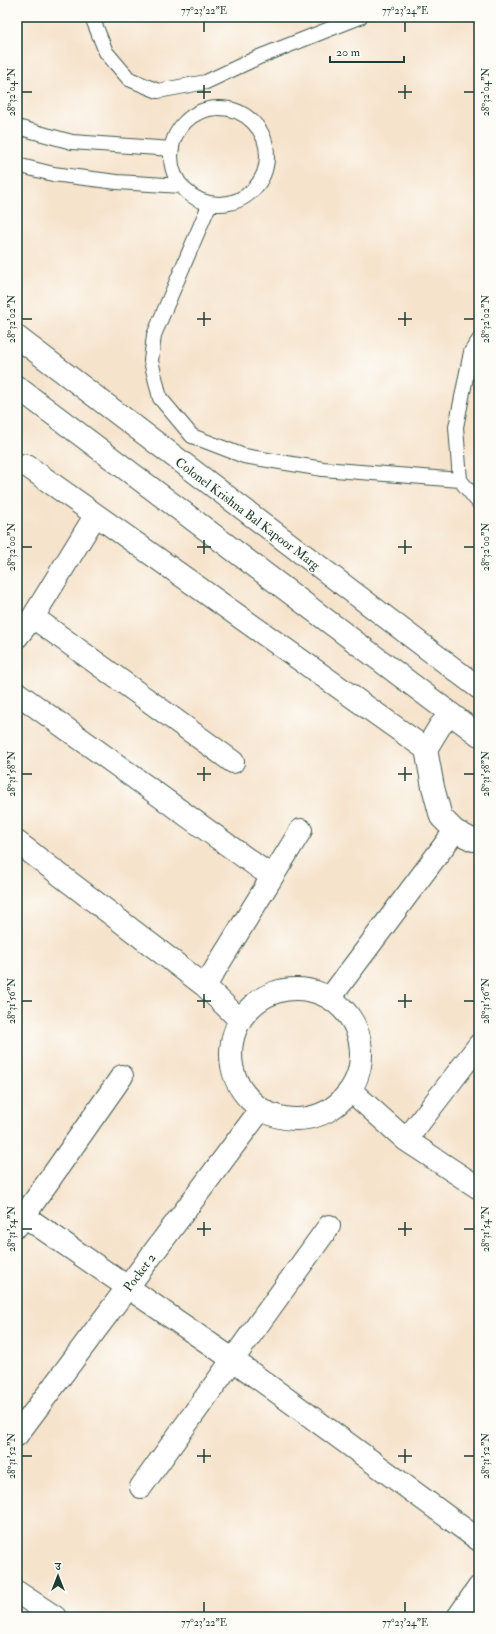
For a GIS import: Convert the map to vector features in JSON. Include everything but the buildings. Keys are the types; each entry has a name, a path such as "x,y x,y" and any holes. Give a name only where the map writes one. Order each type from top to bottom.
{"street":[{"name":"Colonel Krishna Bal Kapoor Marg","path":"17,337 479,688"},
{"path":"17,387 479,735"},
{"path":"17,465 27,466 95,516 426,749"},
{"path":"17,637 33,617 95,516"},
{"path":"33,617 233,762"},
{"path":"17,693 272,877"},
{"path":"451,714 440,726 426,749 433,787 441,817 455,831 473,840 479,840"},
{"path":"205,986 301,830"},
{"path":"330,998 455,831"},
{"path":"17,842 205,986 240,1020"},
{"path":"288,989 302,989 317,992 330,998 342,1008 351,1019 358,1033 361,1047 360,1062 357,1076 350,1090 341,1101 330,1109 317,1115 302,1118 288,1118 274,1115 261,1109 250,1100 241,1089 232,1069 231,1047 234,1033 240,1020 249,1008 260,999 273,992 288,989"},
{"path":"406,1140 479,1045"},
{"path":"122,1076 20,1217 128,1287 232,1359 479,1540"},
{"path":"350,1090 406,1140 479,1188"},
{"name":"Pocket 2","path":"17,1435 261,1109"},
{"path":"141,1487 329,1226"},
{"path":"458,1617 479,1587"},
{"path":"17,1592 55,1617"}],"lane":[{"path":"92,17 106,52 129,79 158,91 206,82 259,57 360,17"},
{"path":"215,108 231,109 246,116 258,127 265,141 268,158 264,174 256,188 242,198 227,204 210,203 194,197 182,186 175,175 171,162 172,149 176,134 186,121 200,112 215,108"},
{"path":"17,127 72,142 172,149"},
{"path":"17,165 53,174 117,182 182,186"},
{"path":"210,203 154,335 151,361 160,398 192,436 244,456 324,469 460,480"},
{"path":"479,340 471,352 456,427 460,480 479,503"}]}
